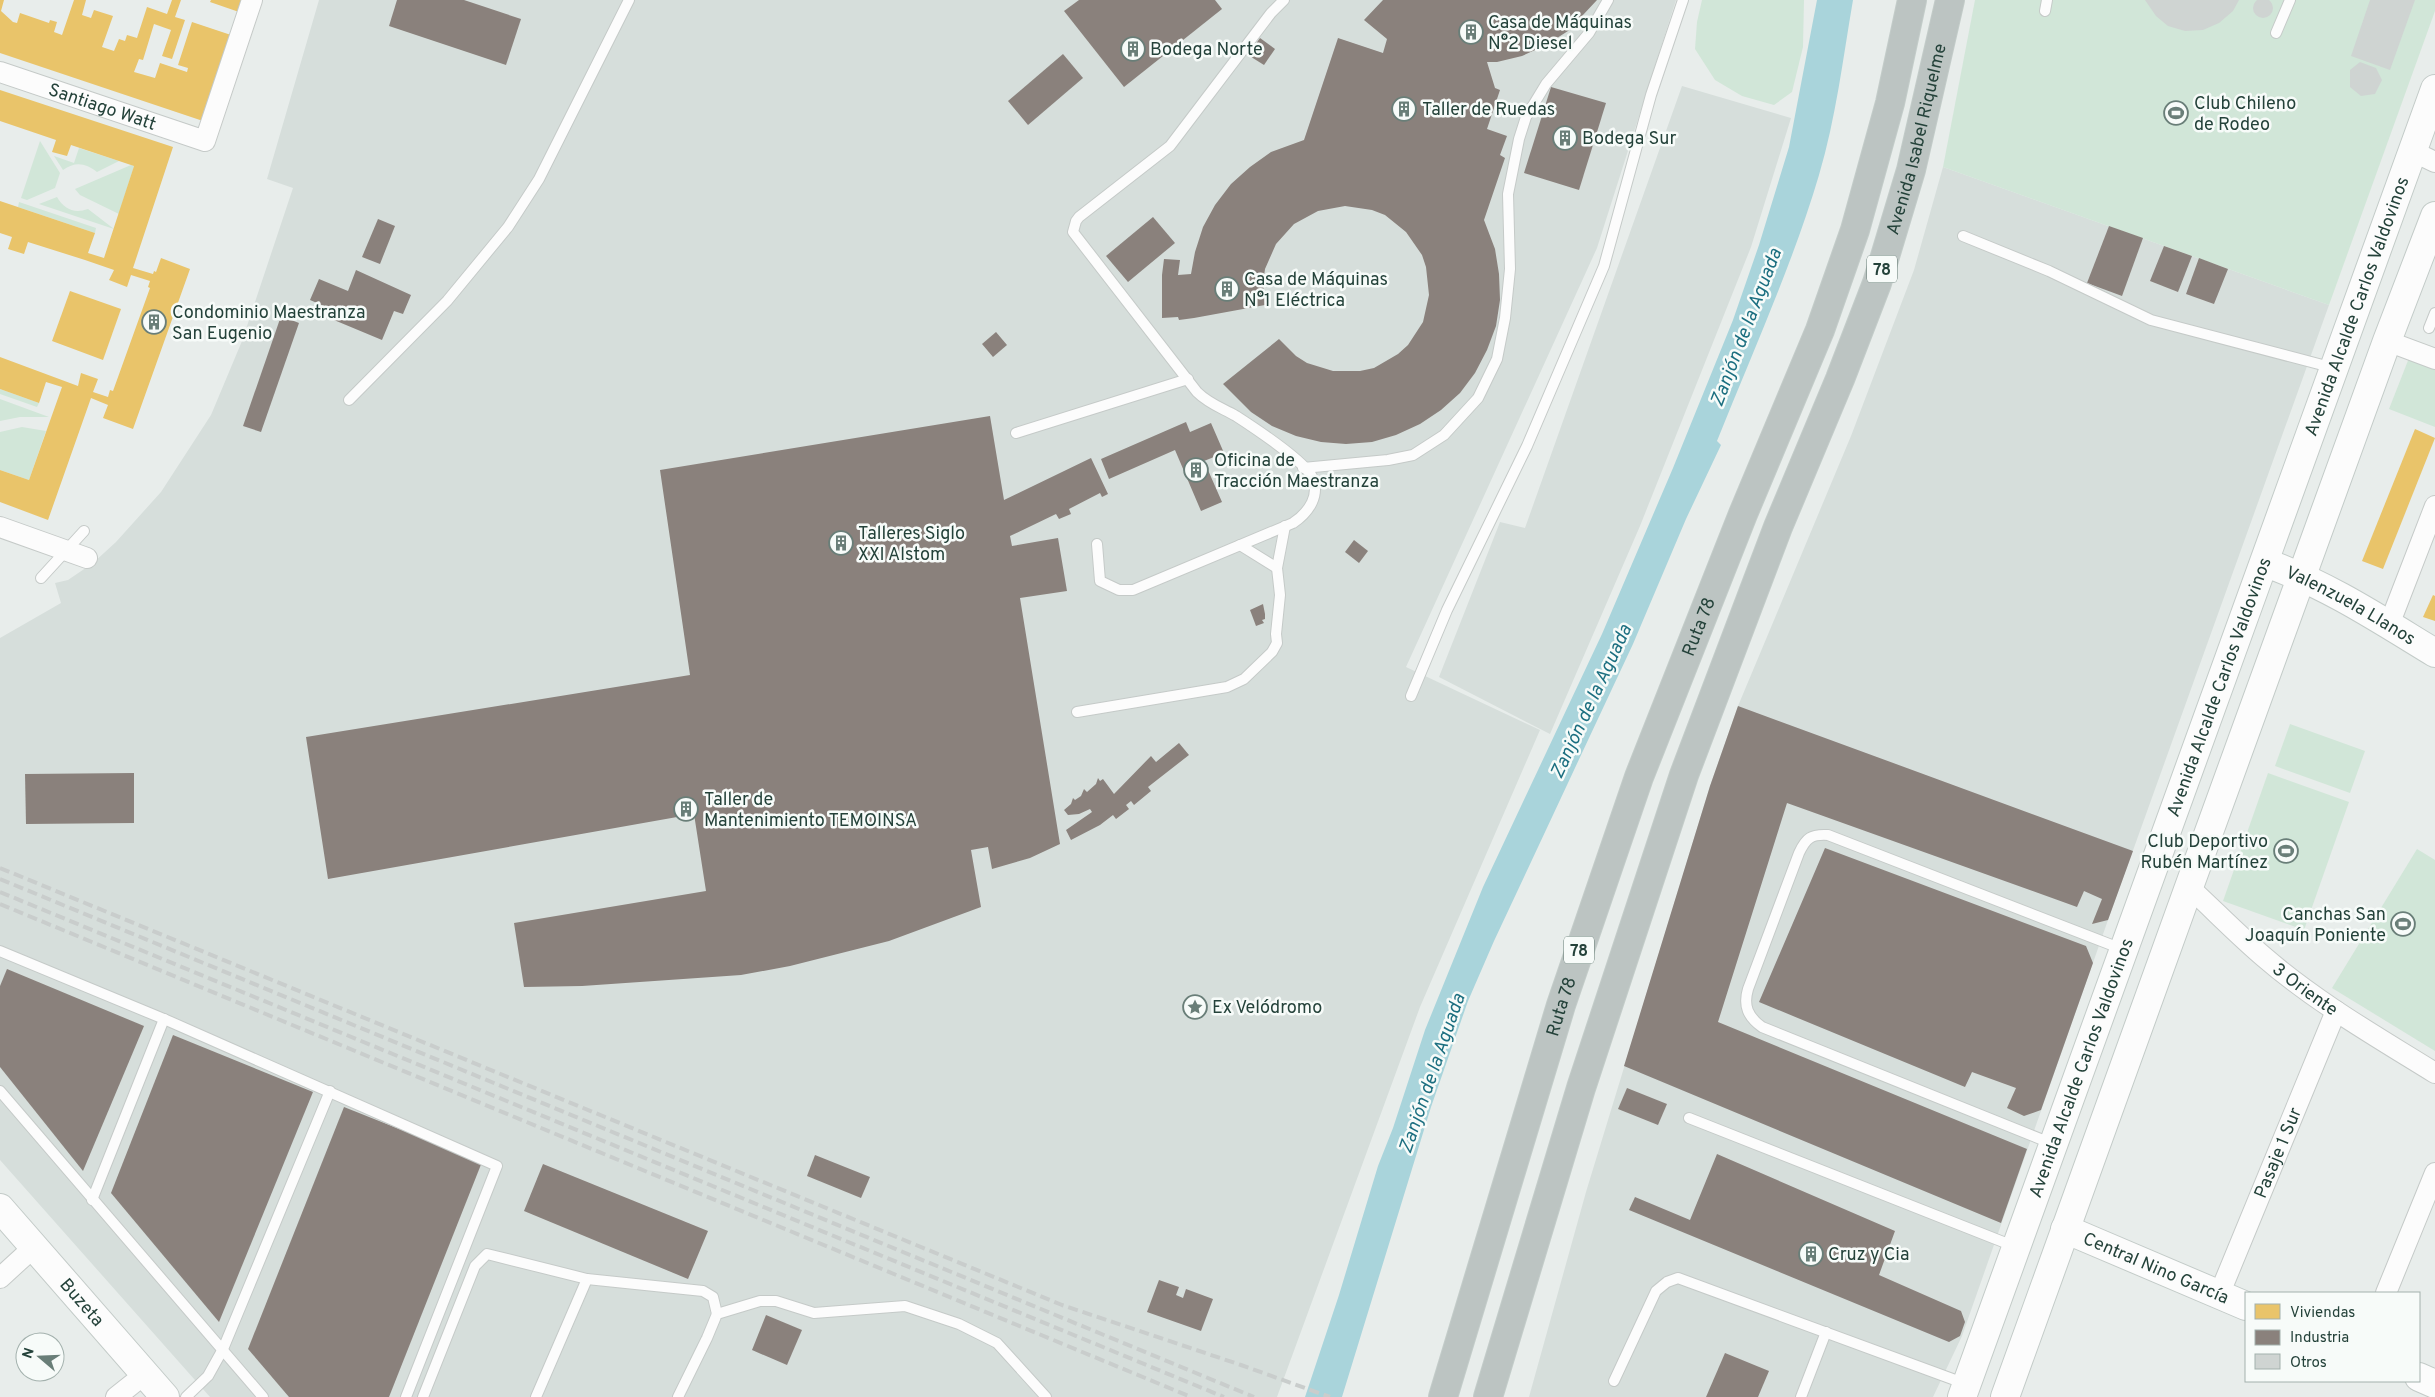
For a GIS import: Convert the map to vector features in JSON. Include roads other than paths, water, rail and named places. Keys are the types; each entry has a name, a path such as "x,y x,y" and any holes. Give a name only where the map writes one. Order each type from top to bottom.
{"highway":[{"name":"Avenida Isabel Riquelme","path":"1743,514 1820,330 1855,230 1888,112 1912,0"},
{"name":"Avenida Isabel Riquelme","path":"1488,1397 1622,958 1690,758 1778,527 1857,339 1894,234 1914,161 1950,0"},
{"name":"Ruta 78","path":"1443,1397 1530,1103 1600,888 1639,777 1743,514"}],"main road":[{"name":"Avenida Alcalde Carlos Valdovinos","path":"1965,1391 2335,368 2424,156 2435,89"},
{"path":"2006,1397 2065,1229 2387,341 2435,216"},
{"name":"Valenzuela Llanos","path":"2266,563 2303,576 2435,653"},
{"path":"2051,1154 2053,1205 2065,1229"},
{"name":"Buzeta","path":"0,1208 166,1397"},
{"name":"Central Nino García","path":"2065,1229 2245,1306"},
{"path":"2420,1377 2435,1384"}],"street":[{"name":"Santiago Watt","path":"0,72 205,140 252,0"},
{"path":"2387,341 2435,359"},
{"path":"2389,625 2435,506"},
{"path":"0,528 87,558"},
{"name":"3 Oriente","path":"2189,887 2264,958 2336,1011 2435,1073"},
{"name":"Pasaje 1 Sur","path":"2220,1295 2336,1011"},
{"path":"2386,1292 2435,1173"},
{"path":"6,1272 34,1247"},
{"path":"116,1397 145,1374"}],"lane":[{"path":"349,400 447,301 508,227 539,178 629,0"},
{"path":"1097,544 1100,581 1105,585 1126,591 1133,590 1285,526 1304,516 1312,504 1315,490 1311,476 1248,424 1206,401 1085,250 1076,237 1074,226 1080,217 1170,146 1271,13 1284,0"},
{"path":"1303,468 1388,460 1413,454 1444,435 1478,398 1497,359 1505,318 1510,269 1508,194 1524,124 1535,99 1589,33 1608,0"},
{"path":"1411,696 1447,610 1527,446 1604,266 1651,95 1683,0"},
{"path":"2045,12 2047,0"},
{"path":"2276,33 2290,0"},
{"path":"1963,236 2049,271 2151,320 2335,368"},
{"path":"2429,328 2435,313"},
{"path":"1016,433 1188,379"},
{"path":"1077,712 1227,687 1244,679 1272,652 1277,643 1276,634 1280,596 1277,568 1285,526"},
{"path":"41,578 64,550 84,531"},
{"path":"1240,545 1259,555 1277,568"},
{"path":"2051,1154 1762,1027 1753,1020 1746,1007 1745,999 1748,989 1799,853 1804,842 1810,836 1817,834 1828,835 2125,951"},
{"path":"0,951 164,1019 497,1166 406,1397"},
{"path":"92,1200 164,1019"},
{"path":"0,1091 263,1397"},
{"path":"186,1397 208,1376 222,1350 330,1091"},
{"path":"1689,1118 2016,1247"},
{"path":"423,1397 475,1266 487,1254 587,1278 703,1291 713,1297 717,1314 678,1397"},
{"path":"536,1397 587,1278"},
{"path":"1614,1381 1656,1291 1667,1282 1678,1278 1826,1332 1965,1391"},
{"path":"717,1314 760,1301 776,1301 814,1313 905,1306 959,1324 997,1343 1046,1397"},
{"path":"1801,1397 1826,1332"}],"water":[{"name":"Zanjón de la Aguada","path":"1817,0 1853,0 1830,132 1819,175 1797,243 1717,441 1721,445 1686,519 1633,644 1494,941 1468,1001 1431,1107 1342,1397 1305,1397 1339,1295 1378,1166 1393,1128 1425,1030 1483,887 1602,634 1673,468 1733,320 1759,245 1789,147"}],"railway":[{"path":"0,868 1062,1305 1330,1397"},
{"path":"0,879 1254,1397"},
{"path":"0,892 1224,1397"},
{"path":"0,904 1191,1397"}],"place":[{"name":"Casa de Máquinas N°2 Diesel","path":"1471,32"},
{"name":"Bodega Norte","path":"1133,49"},
{"name":"Taller de Ruedas","path":"1404,109"},
{"name":"Club Chileno de Rodeo","path":"2176,113"},
{"name":"Bodega Sur","path":"1565,138"},
{"name":"Casa de Máquinas N°1 Eléctrica","path":"1227,289"},
{"name":"Condominio Maestranza San Eugenio","path":"154,322"},
{"name":"Oficina de Tracción Maestranza","path":"1196,470"},
{"name":"Talleres Siglo XXI Alstom","path":"841,543"},
{"name":"Taller de Mantenimiento TEMOINSA","path":"686,809"},
{"name":"Club Deportivo Rubén Martínez","path":"2286,851"},
{"name":"Canchas San Joaquín Poniente","path":"2403,924"},
{"name":"Ex Velódromo","path":"1195,1007"},
{"name":"Cruz y Cia","path":"1811,1254"}]}
